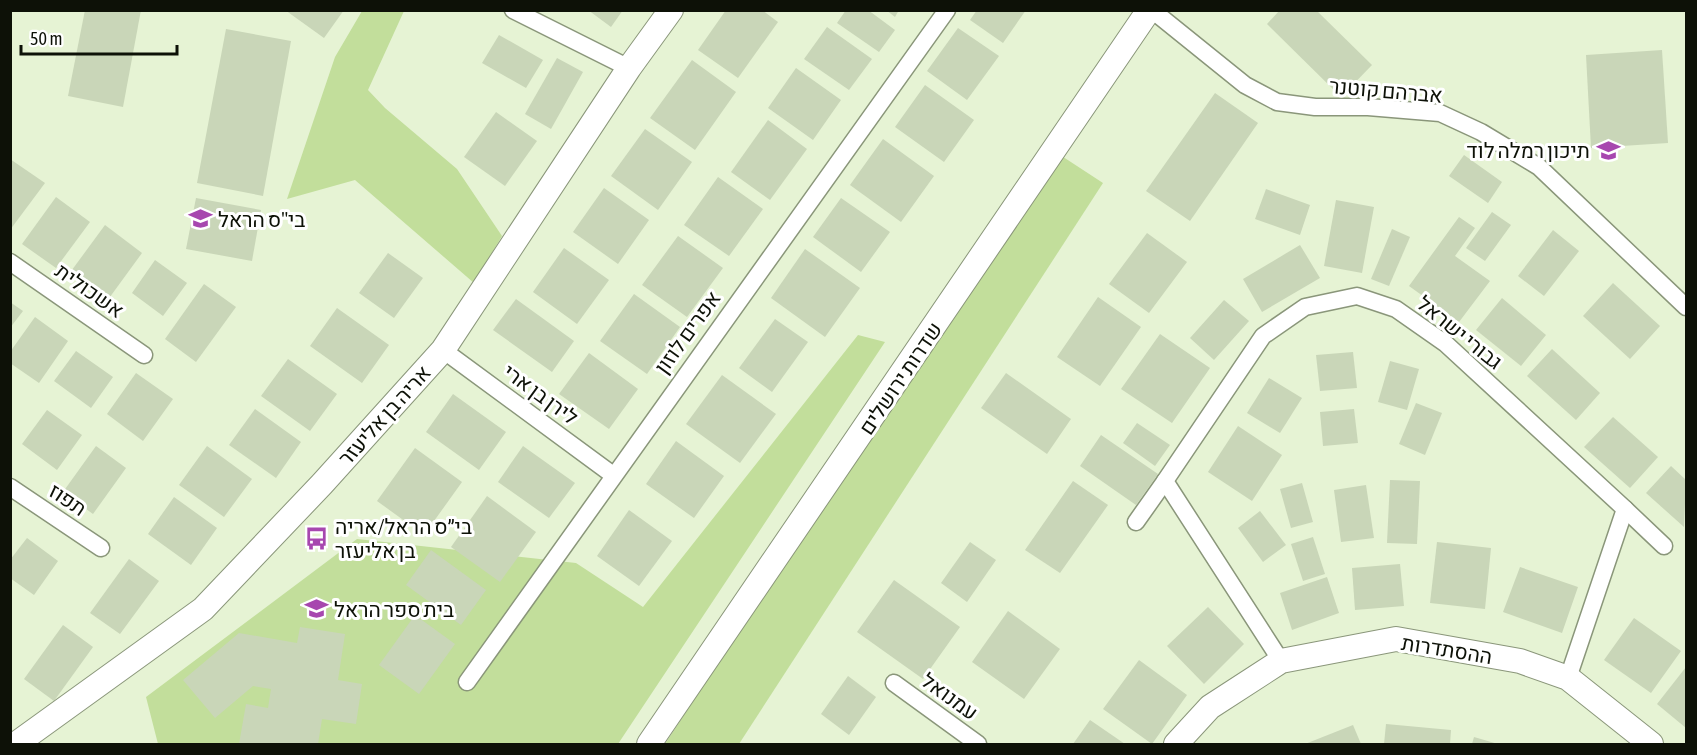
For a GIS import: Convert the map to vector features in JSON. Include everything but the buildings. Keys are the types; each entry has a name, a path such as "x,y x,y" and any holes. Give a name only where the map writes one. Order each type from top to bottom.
{"street":[{"path":"513,10 629,68"},
{"name":"אריה בן אליעזר","path":"16,744 203,609 322,484 443,350 629,68 671,10"},
{"name":"אפרים לוזון","path":"467,682 946,10"},
{"name":"אברהם קוטנר","path":"1151,10 1245,85 1277,102 1315,107 1368,107 1440,113 1481,132 1539,167 1686,307"},
{"name":"שדרות ירושלים","path":"649,744 1151,10"},
{"name":"אשכולית","path":"10,262 144,356"},
{"name":"גבורי ישראל","path":"1136,522 1263,336 1305,307 1358,296 1396,309 1446,344 1664,546"},
{"name":"לירן בן ארי","path":"443,350 613,475"},
{"path":"1166,481 1281,662"},
{"name":"תפוז","path":"10,488 100,548"},
{"path":"1568,678 1626,509"},
{"name":"ההסתדרות","path":"1176,744 1210,706 1281,662 1396,639 1520,661 1568,678 1651,744"},
{"name":"עמנואל","path":"894,683 978,744"}],"green space":[{"path":"362,11 404,11 368,90 385,108 457,169 502,236 474,283 355,180 287,199 335,57"},
{"path":"1054,151 1103,183 739,744 665,744"},
{"path":"858,335 885,342 618,744 158,744 146,697 357,539 576,563 643,607"}],"place":[{"name":"תיכון רמלה לוד","path":"1608,150"},
{"name":"בי\"ס הראל","path":"200,219"},
{"name":"בי״ס הראל/אריה בן אליעזר","path":"317,538"},
{"name":"בית ספר הראל","path":"316,609"}]}
